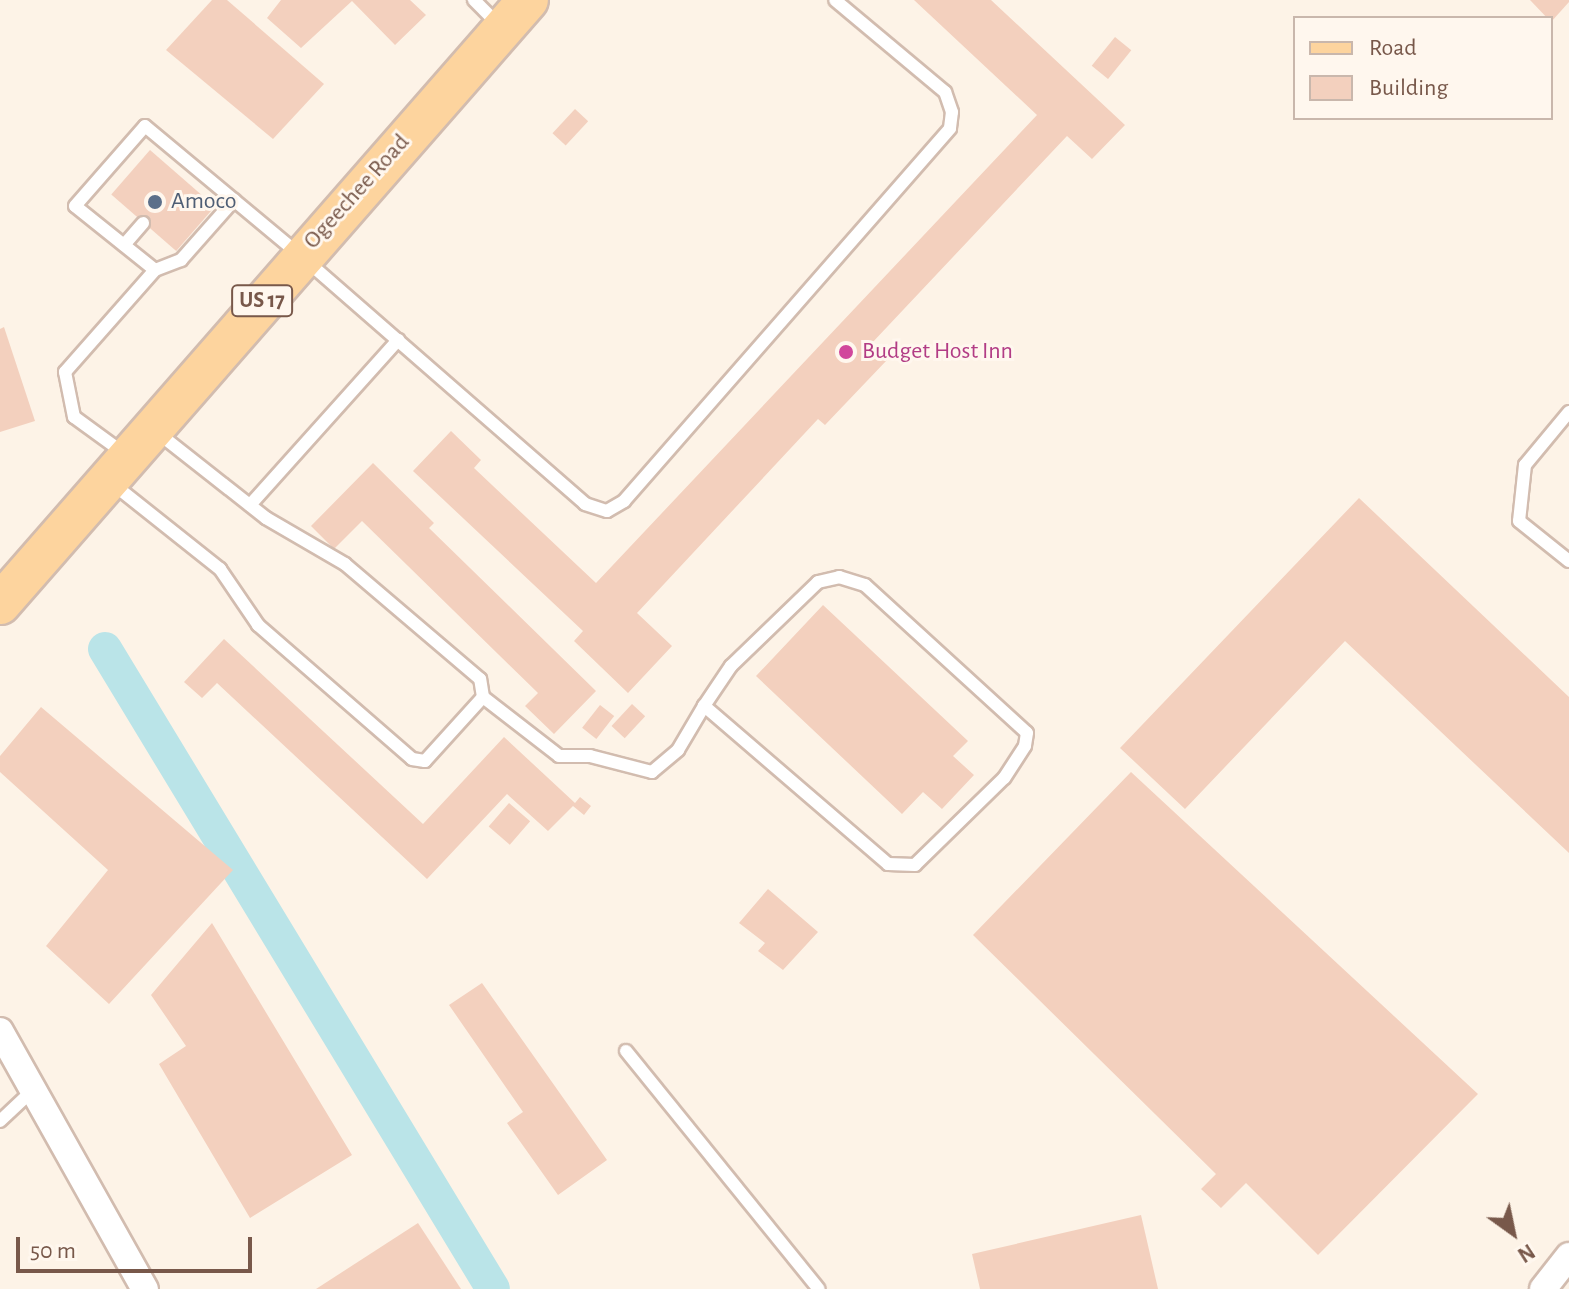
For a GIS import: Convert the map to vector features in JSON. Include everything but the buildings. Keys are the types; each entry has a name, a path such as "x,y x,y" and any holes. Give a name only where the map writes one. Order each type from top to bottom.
{"main road":[{"name":"Ogeechee Road","path":"0,604 515,14"}],"street":[{"path":"0,1031 145,1289"},
{"path":"1543,1289 1569,1256"}],"lane":[{"path":"474,0 515,14"},
{"path":"155,270 75,206 145,126 301,256 585,504 607,511 624,501 950,128 952,112 945,92 835,0"},
{"path":"184,179 194,168"},
{"path":"234,200 181,260 155,270 65,372 74,417 129,455 250,505 345,564 480,679 483,697 559,756 590,756 652,772 678,750 704,706 731,666 818,582 839,577 865,585 1027,733 1025,746 1004,778 915,865 888,864 704,706"},
{"path":"124,245 143,223"},
{"path":"250,505 398,340"},
{"path":"1569,412 1525,465 1519,521 1569,561"},
{"path":"129,455 220,569 258,625 412,759 425,761 483,697"},
{"path":"626,1051 819,1289"},
{"path":"0,1121 34,1089"}],"waterway":[{"path":"105,649 493,1289"}],"place":[{"name":"Amoco","path":"155,202"},
{"name":"Budget Host Inn","path":"846,352"}]}
